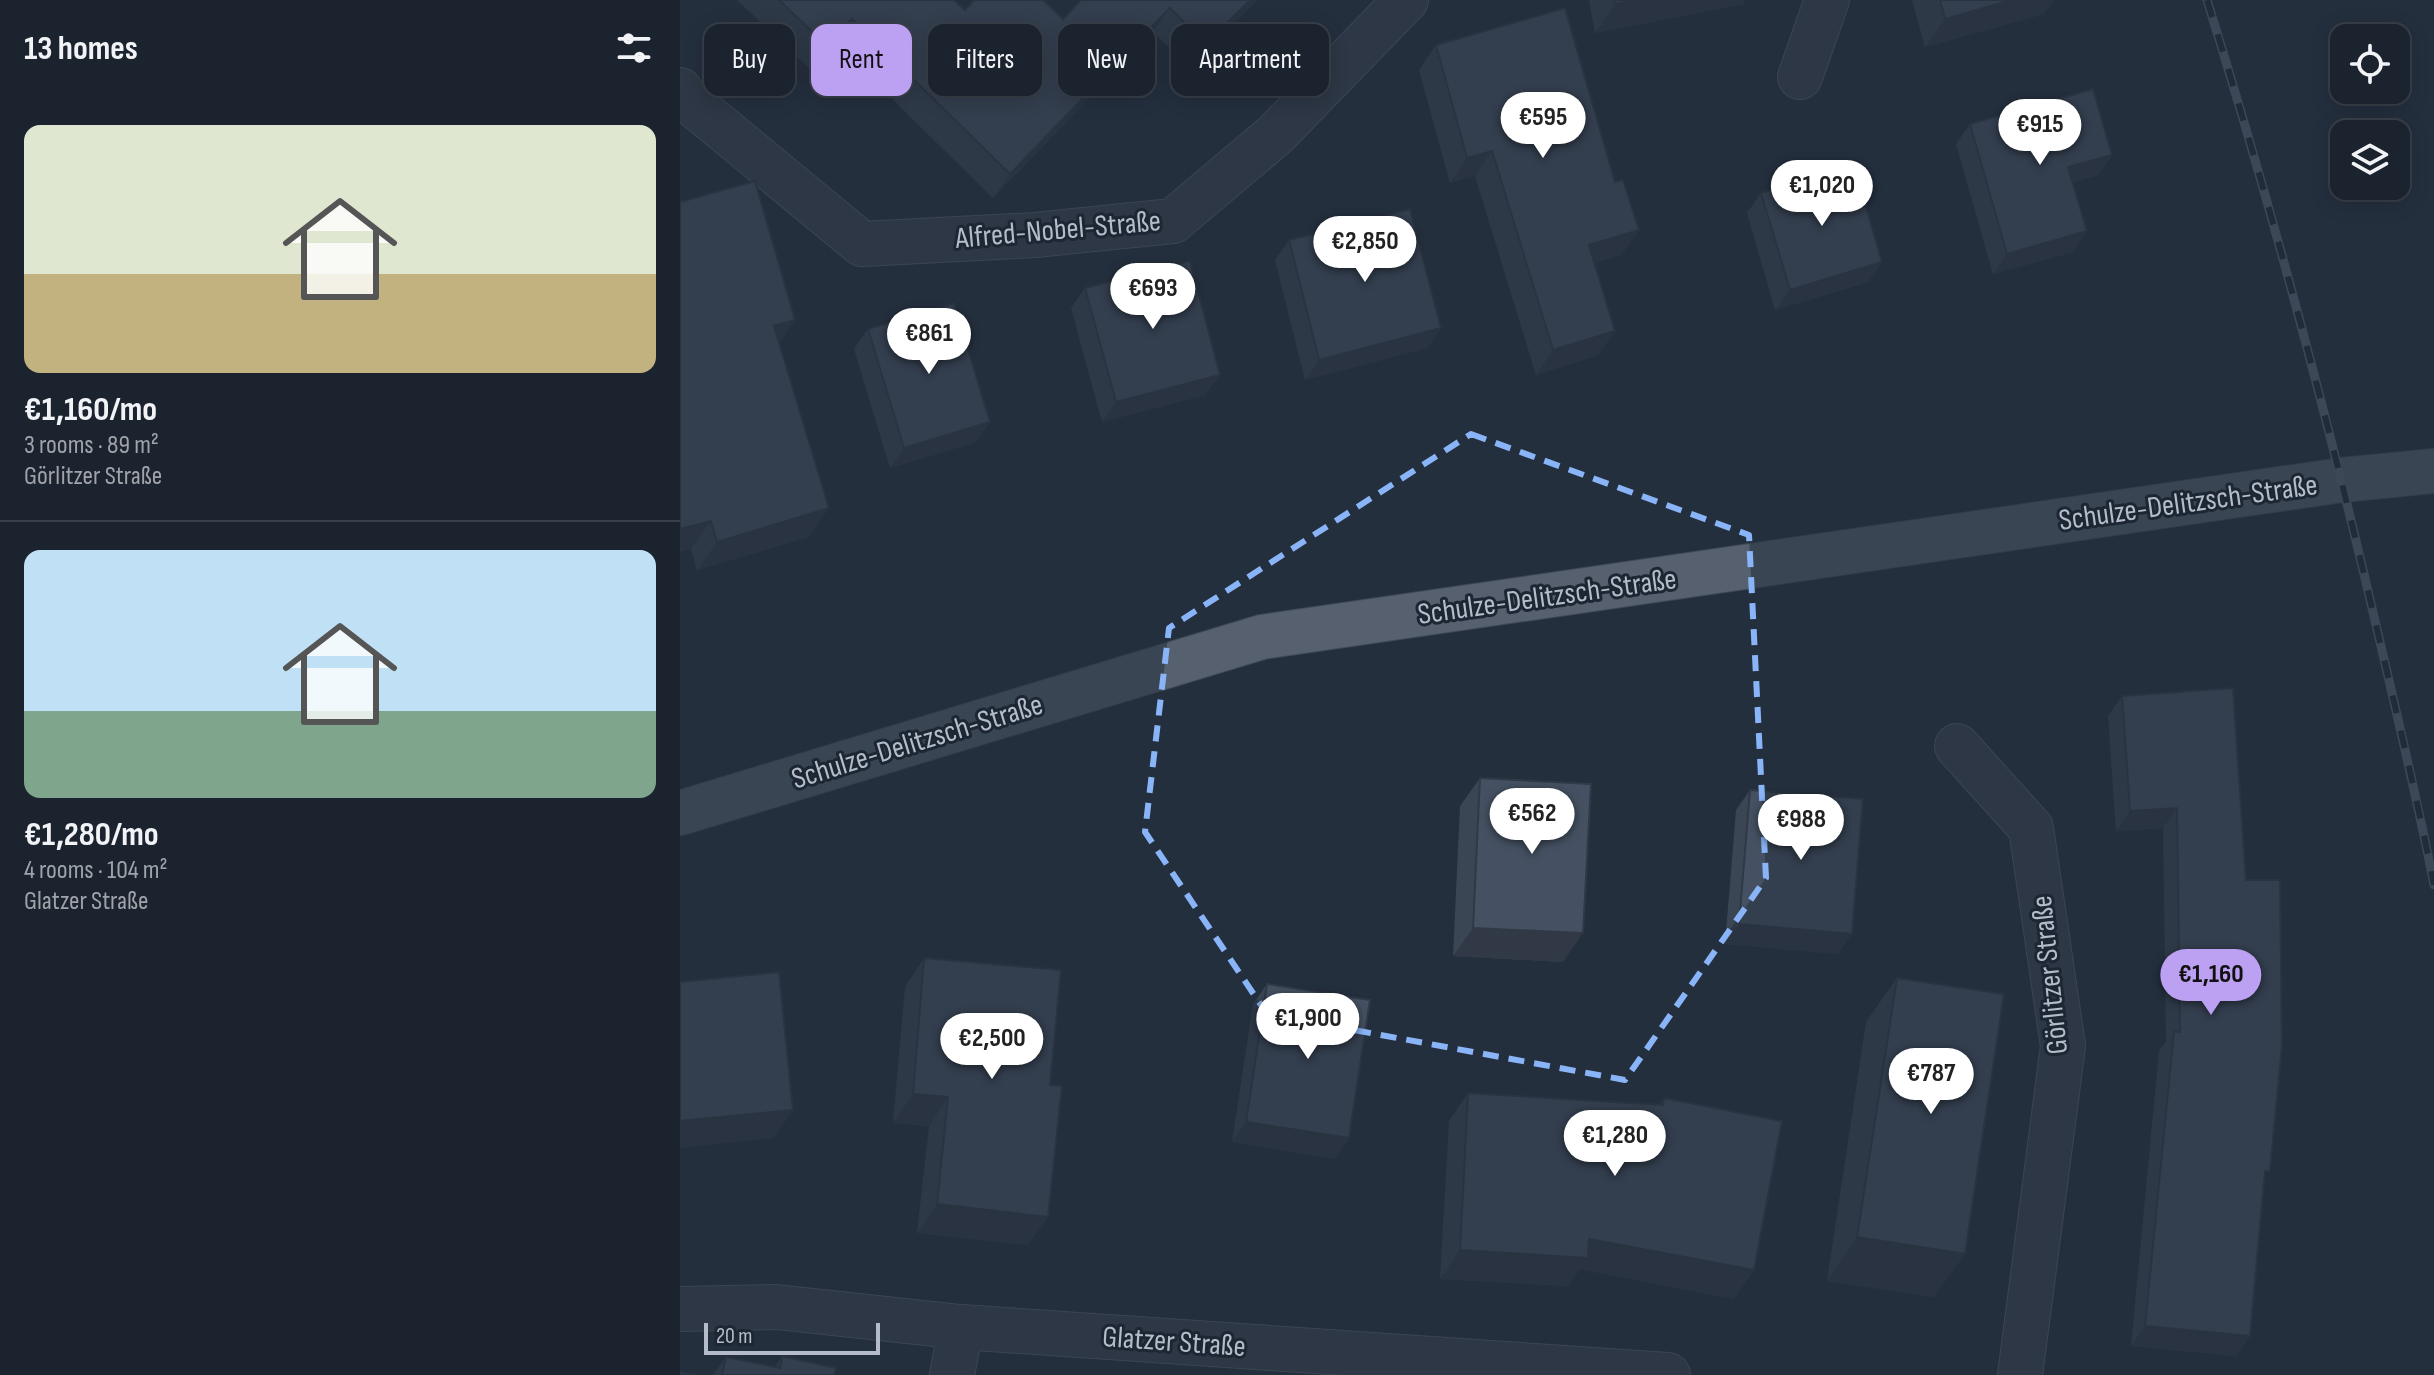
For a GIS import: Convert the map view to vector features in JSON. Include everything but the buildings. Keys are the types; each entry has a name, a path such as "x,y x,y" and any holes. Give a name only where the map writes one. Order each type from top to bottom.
{"main road":[{"name":"Schulze-Delitzsch-Straße","path":"680,813 1262,637 2342,480 2434,471"}],"street":[{"name":"Alfred-Nobel-Straße","path":"681,95 862,244 1035,235 1173,221 1276,134 1406,0"},
{"path":"1800,77 1827,0"},
{"name":"Görlitzer Straße","path":"1957,746 2031,828 2063,1046 2020,1375"},
{"name":"Glatzer Straße","path":"680,1309 777,1307 961,1327 1668,1375"},
{"path":"952,1375 961,1327"}],"highlighted area":[{"path":"1471,434 1749,535 1766,878 1625,1080 1267,1014 1145,832 1169,628"}],"railway":[{"path":"2207,0 2278,239 2321,400 2361,561 2434,885"}]}
